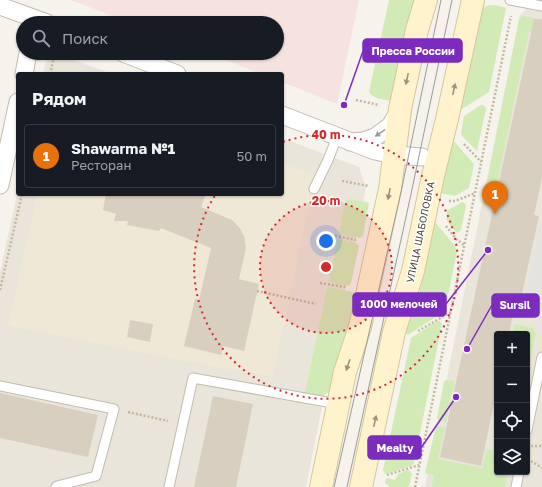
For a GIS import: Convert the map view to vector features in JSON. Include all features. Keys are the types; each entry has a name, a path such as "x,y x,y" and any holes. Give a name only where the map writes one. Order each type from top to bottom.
{"main road":[{"path":"321,487 345,372 360,327 390,190 394,155 391,108 426,0"},
{"name":"УЛИЦА ШАБОЛОВКА","path":"371,482 394,332 413,270 473,0"}],"street":[{"path":"0,6 24,16"},
{"path":"24,72 27,60"},
{"path":"141,60 172,72"},
{"path":"343,139 363,141 375,137 390,126 391,108"},
{"path":"0,185 16,111"},
{"path":"284,116 375,151 394,155 422,157 432,152 441,144"},
{"path":"422,157 428,164 433,176"}],"lane":[{"path":"512,0 542,6"},
{"path":"314,190 328,160 343,139"},
{"path":"530,415 542,357"},
{"path":"169,487 193,378 338,404"},
{"path":"0,386 114,409 96,476 56,487"},
{"path":"516,487 518,475"}],"path":[{"path":"414,487 475,193 512,0"},
{"path":"50,72 53,60"},
{"path":"356,100 391,108"},
{"path":"342,181 374,186"},
{"path":"447,200 455,201 475,193"},
{"path":"0,290 22,196"},
{"path":"442,221 456,239 464,245"},
{"path":"331,235 361,242"},
{"path":"257,291 316,304"},
{"path":"417,332 451,312"},
{"path":"114,409 182,424"},
{"path":"530,446 542,446"},
{"path":"530,460 542,468"},
{"path":"371,482 419,465"}],"shaded area":[{"path":"71,0 359,0 337,104 284,83 284,72 256,72 225,60 284,60 284,16 112,16"},
{"path":"536,0 542,0 542,487 425,487 520,15"},
{"path":"46,60 75,60 107,72 43,72"},
{"path":"284,139 359,167 366,187 306,487 0,487 0,272 17,196 284,196"},
{"path":"284,164 316,176 309,186 317,191 308,210 273,376 228,369 8,326 37,196 284,196"},
{"path":"542,217 542,295 526,292"}],"green space":[{"path":"389,0 415,0 406,27 390,101 376,97 369,92"},
{"path":"489,5 506,8 489,92 454,114 481,9"},
{"path":"523,16 542,20 542,34 529,32 492,207 483,204 483,202 519,19"},
{"path":"481,105 485,106 486,109 477,151 462,136 461,133 464,116"},
{"path":"450,137 474,164 469,188 455,196 441,193"},
{"path":"349,199 369,203 363,236 360,238 342,235 339,232 345,203"},
{"path":"462,202 465,203 466,206 461,230 456,232 447,220 447,214 448,210"},
{"path":"435,222 455,246 457,251 445,311 408,335 406,334 405,330 419,294"},
{"path":"339,239 356,243 359,246 351,283 349,286 330,282 329,280 337,241"},
{"path":"329,287 353,292 360,298 335,366 329,391 325,395 321,396 305,393 327,289"},
{"path":"521,294 539,299 542,304 539,316 521,313 519,315 517,314"},
{"path":"437,321 440,321 442,324 414,463 413,465 386,474 383,470 411,338"},
{"path":"515,324 533,328 536,334 530,361 530,331 514,331"},
{"path":"446,380 455,381 446,422 439,421 437,418 444,382"},
{"path":"436,426 445,428 438,459 482,468 487,449 494,450 494,475 507,475 505,487 432,487 434,475 425,473"},
{"path":"408,470 412,474 409,487 390,487 385,483 387,478 395,480 398,474"}],"building":[{"path":"534,19 542,19 542,178 534,215 539,216 522,294 517,294 510,331 494,331 494,403 481,466 440,457"},
{"path":"106,196 205,196 201,207 232,220 239,227 244,236 246,248 239,279 259,284 244,351 223,346 221,355 184,346 195,299 199,300 211,248 161,228 159,231 127,225 128,221 114,221 116,214 103,210"},
{"path":"130,320 153,324 150,342 127,337"},
{"path":"0,393 98,415 88,457 0,438"},
{"path":"213,396 253,404 236,487 194,487"}],"tram line":[{"path":"334,487 401,192 441,0"},
{"path":"347,487 452,0"}],"place":[{"name":"Пресса России","path":"344,105"},
{"name":"Shawarma №1","path":"495,214"},
{"name":"1000 мелочей","path":"488,250"},
{"name":"Sursil","path":"467,349"},
{"name":"Mealty","path":"456,397"}]}
